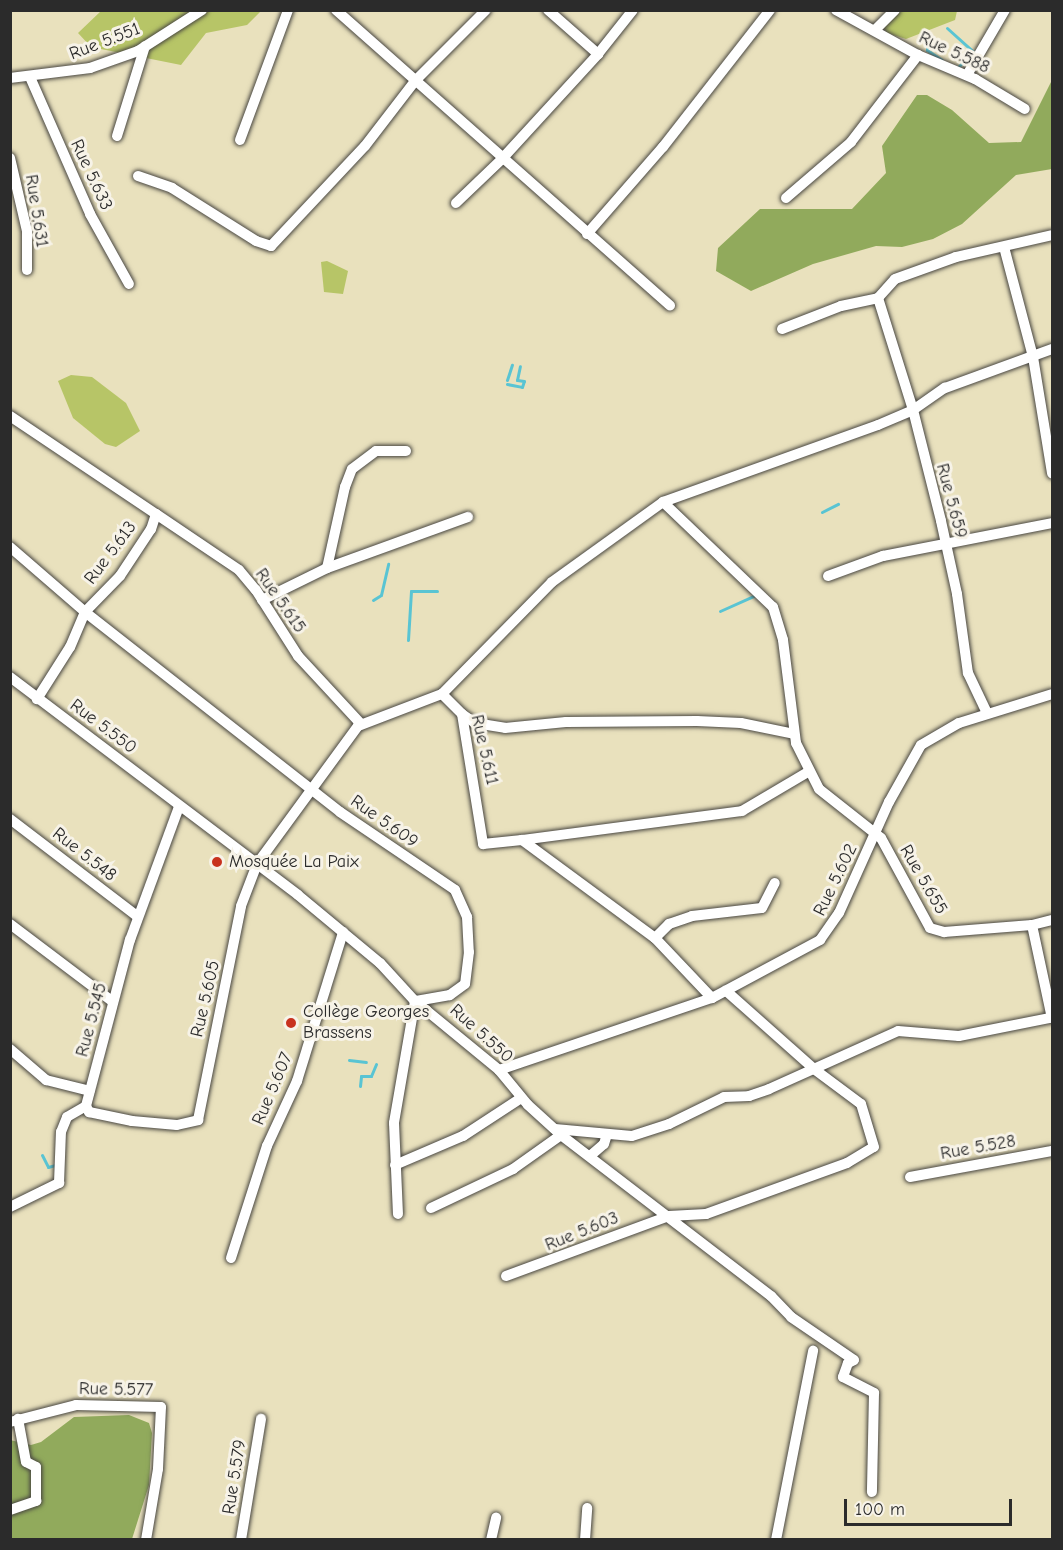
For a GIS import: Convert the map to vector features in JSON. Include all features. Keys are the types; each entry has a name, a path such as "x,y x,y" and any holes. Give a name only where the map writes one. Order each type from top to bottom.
{"street":[{"name":"Rue 5.551","path":"10,78 73,74 145,46 202,10"},
{"path":"240,140 288,10"},
{"path":"336,10 501,160 670,306"},
{"path":"138,176 172,188 256,241 271,246 372,138 415,81 486,10"},
{"path":"548,10 598,54"},
{"path":"456,203 501,160 598,54 633,10"},
{"path":"587,234 663,147 770,10"},
{"name":"Rue 5.588","path":"836,10 918,55 967,75 1025,109"},
{"path":"875,30 895,10"},
{"path":"967,75 1005,10"},
{"path":"117,136 145,46"},
{"path":"786,198 851,142 918,55"},
{"name":"Rue 5.633","path":"30,77 90,214 129,284"},
{"name":"Rue 5.631","path":"10,158 27,231 27,270"},
{"path":"782,329 841,306 878,298 895,279 956,257 1053,235"},
{"path":"1004,247 1033,357 1053,473"},
{"name":"Rue 5.659","path":"878,298 913,410 957,594 965,662 987,713"},
{"path":"311,788 361,724 442,694 552,582 663,502 740,478 913,410 945,388 1053,349"},
{"name":"Rue 5.613","path":"10,416 156,514 151,529 120,576 85,612 70,646 37,699"},
{"path":"327,568 345,487 352,470 376,451 406,451"},
{"path":"663,502 773,607 782,632 794,734 808,772 834,804 876,833"},
{"name":"Rue 5.615","path":"156,514 220,555 239,570 262,600 298,656 361,724"},
{"path":"262,600 327,568 468,517"},
{"path":"828,576 883,556 1053,523"},
{"name":"Rue 5.609","path":"10,548 85,612 385,846 454,890 467,917 465,984 450,995 422,997 415,1001"},
{"name":"Rue 5.550","path":"10,677 343,932 380,963 415,1001 499,1070 521,1098 558,1132 771,1296 791,1317 854,1360 848,1363 843,1377 874,1393 872,1492"},
{"name":"Rue 5.611","path":"442,694 462,714 483,844 522,840"},
{"name":"Rue 5.602","path":"499,1070 712,998 800,952 824,935 863,866 909,762 921,745 937,734 987,713 1053,694"},
{"path":"462,714 476,723 505,728 566,722 697,721 741,723 794,734"},
{"path":"522,840 742,811 808,772"},
{"name":"Rue 5.605","path":"86,1106 89,1112 132,1121 177,1125 198,1120 241,906 257,864 311,788"},
{"name":"Rue 5.545","path":"86,1106 138,917 179,807"},
{"name":"Rue 5.548","path":"10,819 138,917"},
{"name":"Rue 5.655","path":"876,833 930,928 955,932 1032,925"},
{"path":"522,840 655,938 712,998"},
{"path":"655,938 669,924 693,916 762,908 775,883"},
{"path":"431,1208 513,1169 558,1132 598,1130 627,1137 652,1131 724,1097 749,1096 898,1032 959,1036 1051,1018 1032,925 1053,920"},
{"path":"10,924 113,1002"},
{"name":"Rue 5.607","path":"231,1258 267,1146 297,1082 343,932"},
{"path":"726,991 814,1069"},
{"path":"398,1214 394,1123 415,1001"},
{"path":"10,1049 46,1080 90,1092"},
{"name":"Rue 5.603","path":"506,1276 669,1216 706,1214 847,1163 874,1147 861,1104 814,1069"},
{"path":"395,1166 463,1136 521,1098"},
{"path":"10,1207 59,1183 61,1132 67,1117 86,1106"},
{"path":"590,1156 604,1144 607,1134"},
{"name":"Rue 5.528","path":"910,1177 1053,1151"},
{"path":"776,1539 813,1351"},
{"name":"Rue 5.577","path":"14,1420 76,1405 161,1407 158,1469 146,1539"},
{"name":"Rue 5.579","path":"241,1539 261,1419"},
{"path":"10,1510 36,1501 36,1467 26,1462 14,1420"},
{"path":"585,1539 587,1508"},
{"path":"491,1539 496,1518"}],"green space":[{"path":"101,11 261,11 247,25 206,33 181,65 91,47 78,33"},
{"path":"886,11 957,11 955,20 906,39 887,33 879,21"},
{"path":"1052,80 1052,169 1016,175 962,224 933,239 902,247 876,246 813,264 751,291 716,271 718,248 760,209 852,209 886,173 882,146 917,95 927,95 952,110 989,143 1021,142"},
{"path":"327,261 348,271 343,294 324,292 321,262"},
{"path":"71,375 92,377 126,403 140,431 116,447 105,444 73,418 58,381"},
{"path":"129,1415 149,1423 152,1433 149,1485 132,1539 11,1539 10,1440 31,1445 41,1442 74,1417"}],"waterway":[{"path":"947,28 974,52 958,67"},
{"path":"927,37 927,50 942,60"},
{"path":"507,380 512,365"},
{"path":"507,384 522,387 524,381 517,380 520,366"},
{"path":"822,512 838,504"},
{"path":"373,600 381,595 388,564"},
{"path":"408,640 411,591 437,591"},
{"path":"720,611 754,596"},
{"path":"349,1060 366,1062"},
{"path":"360,1086 361,1076 371,1076 376,1064"},
{"path":"42,1155 48,1167 55,1165"}],"place":[{"name":"Mosquée La Paix","path":"217,862"},
{"name":"Collège Georges Brassens","path":"291,1023"}]}
